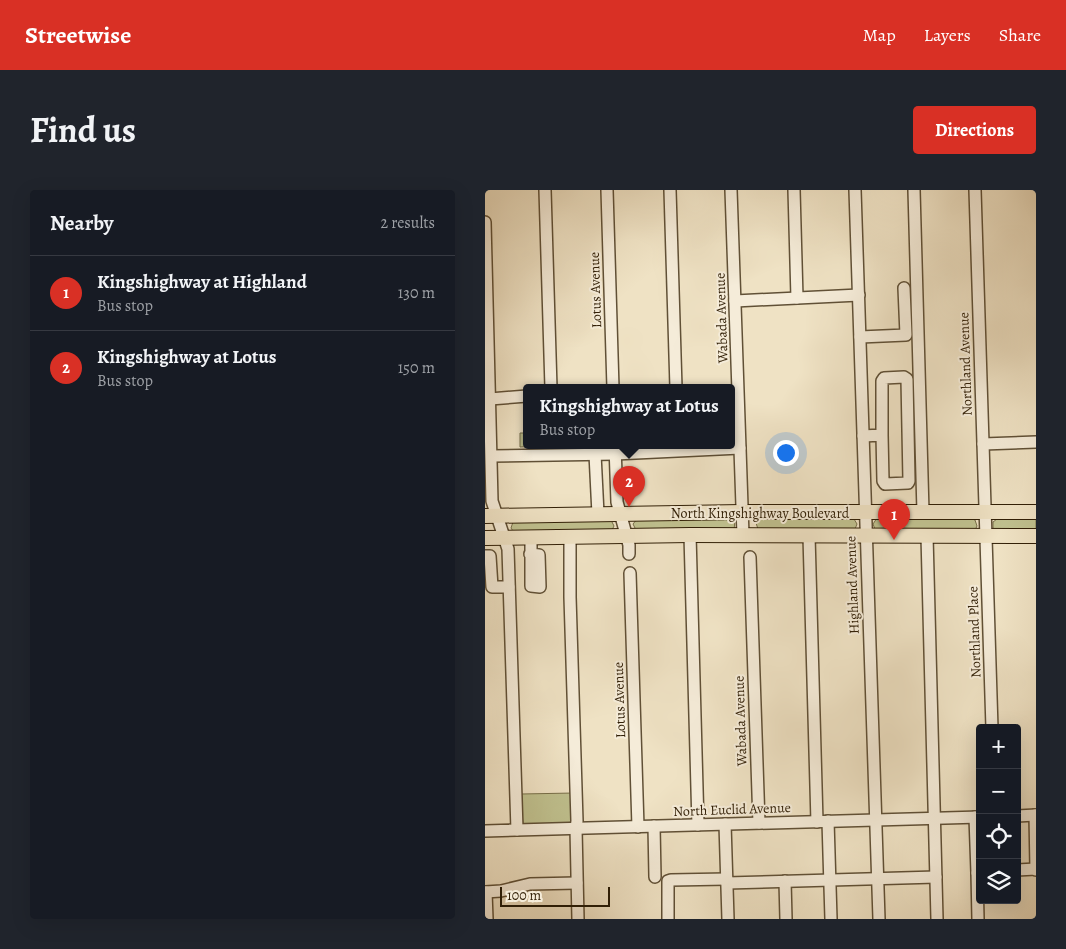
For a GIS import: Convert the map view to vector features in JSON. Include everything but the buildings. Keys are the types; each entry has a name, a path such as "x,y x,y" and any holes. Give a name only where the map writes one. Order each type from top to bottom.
{"main road":[{"name":"North Kingshighway Boulevard","path":"491,516 742,512 1036,512"},
{"name":"North Kingshighway Boulevard","path":"485,538 1036,536"}],"street":[{"path":"545,190 551,384"},
{"name":"Lotus Avenue","path":"607,190 613,384"},
{"path":"670,190 676,384"},
{"name":"Wabada Avenue","path":"731,190 743,536"},
{"path":"794,190 797,298"},
{"name":"Highland Avenue","path":"855,190 879,919"},
{"path":"914,190 923,512"},
{"name":"Northland Avenue","path":"975,190 985,536"},
{"path":"485,222 492,456 491,516 505,538 508,549 517,830"},
{"path":"860,338 906,335 905,288"},
{"path":"735,300 859,295"},
{"path":"904,377 907,379 908,483 885,484 883,481 882,435 882,381 884,378 904,377"},
{"path":"490,399 523,396"},
{"path":"863,436 882,435"},
{"path":"983,444 1036,442"},
{"path":"735,448 740,448"},
{"path":"492,456 553,450 595,454 615,450 646,449"},
{"path":"615,450 617,502 629,554"},
{"path":"595,454 598,514"},
{"path":"690,536 698,825"},
{"path":"809,536 822,822 830,880 831,919"},
{"path":"927,536 937,919"},
{"name":"Northland Place","path":"985,536 992,724"},
{"path":"530,554 531,538"},
{"path":"570,538 578,919"},
{"path":"485,556 490,556 487,589 509,590"},
{"name":"Wabada Avenue","path":"750,557 759,823"},
{"name":"Lotus Avenue","path":"630,573 637,827"},
{"path":"1021,816 1035,815 1036,869 1021,870"},
{"name":"North Euclid Avenue","path":"485,831 976,817"},
{"path":"725,824 728,919"},
{"path":"654,826 655,877"},
{"path":"668,919 668,881 671,880 785,881 936,877"},
{"path":"785,881 786,919"},
{"path":"487,919 486,892 508,890 530,884 577,883"},
{"path":"978,904 978,919"}],"green space":[{"path":"520,433 523,433 523,447 520,447"},
{"path":"877,518 972,519 975,520 977,526 975,530 875,529 873,524"},
{"path":"637,519 735,519 734,531 636,530 633,524"},
{"path":"759,519 854,519 857,524 855,529 852,530 758,529 756,523"},
{"path":"997,519 1036,519 1036,530 996,530 993,528 993,522"},
{"path":"611,520 614,526 612,530 513,531 511,528 513,522"},
{"path":"574,793 575,824 523,825 521,794"}],"place":[{"name":"Kingshighway at Lotus","path":"629,507"},
{"name":"Kingshighway at Highland","path":"894,540"}]}
